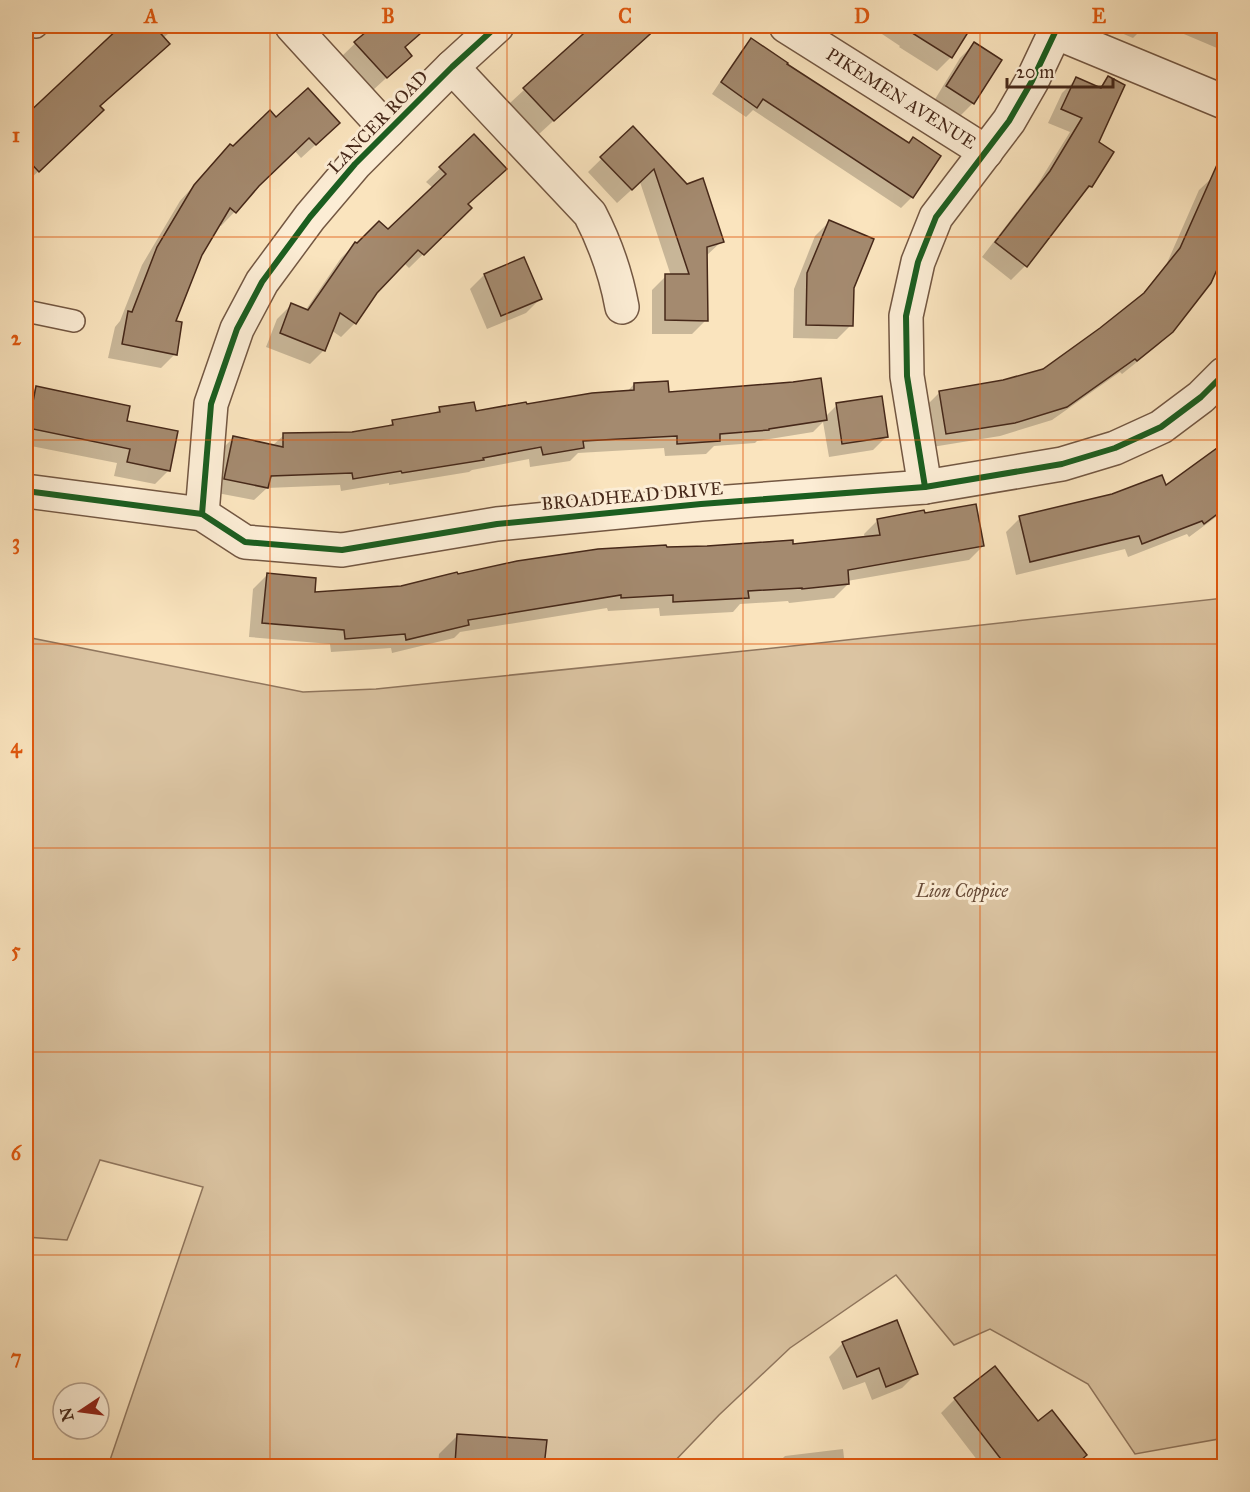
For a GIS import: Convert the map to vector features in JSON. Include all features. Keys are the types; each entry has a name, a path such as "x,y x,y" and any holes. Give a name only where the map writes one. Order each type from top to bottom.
{"street":[{"path":"291,26 388,131"},
{"name":"LANCER ROAD","path":"202,514 211,404 237,329 262,282 309,217 355,164 452,67 497,26"},
{"name":"PIKEMEN AVENUE","path":"786,26 986,152"},
{"path":"1056,29 1224,102"},
{"name":"PIKEMEN AVENUE","path":"926,487 907,376 906,316 918,262 936,217 1009,121 1032,81 1056,29"},
{"name":"LANCER ROAD","path":"452,67 590,214 605,243 617,280 622,307"},
{"name":"BROADHEAD DRIVE","path":"26,491 202,514 245,542 342,550 497,524 701,504 926,487 1062,464 1116,448 1161,427 1201,397 1224,374"}],"lane":[{"path":"26,311 74,321"}],"green space":[{"name":"Lion Coppice","path":"1224,598 1224,1438 1135,1454 1088,1384 990,1329 954,1345 896,1275 790,1348 719,1415 670,1466 108,1466 203,1187 100,1160 67,1240 26,1237 26,637 303,692 376,689"}],"building":[{"path":"121,26 154,26 170,44 100,106 104,110 39,172 26,158 26,115"},
{"path":"373,26 429,26 405,47 412,56 387,78 354,42"},
{"path":"592,26 659,26 554,121 523,88"},
{"path":"901,26 972,26 952,58"},
{"path":"751,38 909,143 913,137 941,156 913,198 763,99 757,108 721,82"},
{"path":"974,42 1002,60 974,104 946,86"},
{"path":"1108,76 1125,85 1099,142 1114,152 1092,187 1089,186 1027,267 995,242 1050,171 1082,118 1061,109 1076,77 1101,88"},
{"path":"308,88 340,123 316,145 309,138 259,186 236,213 230,208 202,255 176,321 182,322 177,355 122,344 128,311 132,312 157,247 194,185 230,144 233,146 270,110 276,117"},
{"path":"633,126 687,184 703,178 724,242 707,247 708,321 665,320 665,274 689,274 654,169 632,190 600,157"},
{"path":"474,134 507,169 468,204 472,208 424,255 418,250 377,293 356,324 340,313 325,351 280,333 291,303 308,310 355,242 357,243 379,221 388,229 446,174 439,167"},
{"path":"1224,149 1224,254 1211,283 1173,332 1137,361 1135,359 1067,407 1015,423 946,434 939,391 1003,380 1043,369 1144,293 1180,248"},
{"path":"829,220 874,239 854,288 853,326 806,325 807,273"},
{"path":"524,257 542,299 501,316 484,274"},
{"path":"821,378 827,420 769,430 720,434 720,441 677,444 677,436 583,441 584,448 543,455 541,447 483,458 484,460 353,479 352,473 271,476 268,488 224,479 233,436 283,447 283,433 352,432 393,425 392,420 440,412 439,407 474,402 476,411 592,393 634,390 634,383 668,381 669,392"},
{"path":"36,386 130,406 127,421 178,431 170,471 127,462 130,449 28,428"},
{"path":"882,396 888,437 842,444 836,403"},
{"path":"1224,443 1224,509 1204,524 1202,521 1142,544 1139,536 1030,562 1019,516 1112,494 1162,475 1166,485"},
{"path":"976,504 984,546 848,570 849,584 748,591 749,598 673,602 673,595 621,598 621,595 468,620 469,625 406,640 405,634 345,639 344,630 262,623 267,573 316,578 315,592 401,586 457,572 458,574 517,561 598,549 666,545 667,547 707,546 793,540 793,544 880,535 877,519 924,510 925,513"},
{"path":"897,1320 918,1374 886,1387 879,1368 857,1377 842,1342"},
{"path":"995,1366 1038,1421 1052,1410 1087,1455 1073,1467 1007,1467 954,1398"},
{"path":"457,1434 547,1440 544,1467 486,1467 455,1464"}],"cycle path":[{"path":"202,514 211,404 237,329 262,282 310,217 355,164 452,67 497,26"},
{"path":"925,487 907,376 906,316 918,262 936,217 1009,121 1032,81 1058,26"},
{"path":"26,491 202,514 245,542 342,550 497,524 701,504 925,487 1062,464 1115,448 1161,427 1201,397 1224,374"}]}
